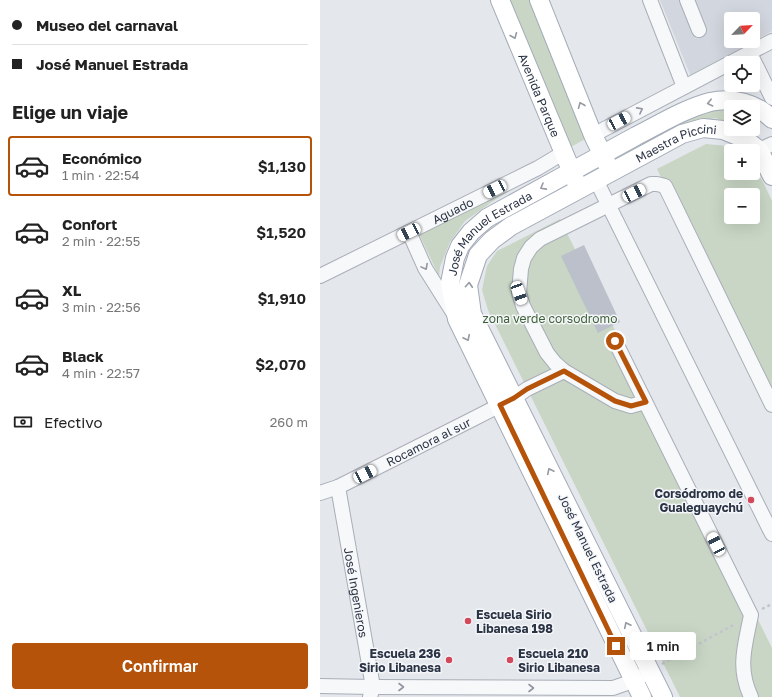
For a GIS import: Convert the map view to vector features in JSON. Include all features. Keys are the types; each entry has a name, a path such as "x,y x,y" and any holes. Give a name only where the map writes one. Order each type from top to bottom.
{"main road":[{"name":"Avenida Parque","path":"500,0 579,190"},
{"path":"539,0 602,154 603,176"},
{"name":"Maestra Piccini","path":"602,154 680,113 711,102 735,101 756,107 772,119"},
{"name":"Maestra Piccini","path":"507,402 472,314 468,285 478,255 492,240 511,226 682,134 703,128 723,130 765,147 772,176"},
{"name":"José Manuel Estrada","path":"602,154 487,218 471,232 460,246 455,258 450,283 457,319 507,402 663,697"},
{"name":"José Manuel Estrada","path":"507,402 633,681 642,697"}],"street":[{"path":"650,0 684,87"},
{"path":"687,0 699,30"},
{"path":"593,135 772,41"},
{"path":"750,53 772,98"},
{"name":"Aguado","path":"320,276 538,168 563,153"},
{"path":"603,176 608,205 772,534"},
{"path":"646,402 631,406 615,401 564,371 554,363 547,353 519,293 521,269 524,258 540,239 651,184 657,184 665,186 765,377 772,405"},
{"path":"409,232 425,268 457,319"},
{"path":"615,341 751,615 742,662 745,684 751,697"},
{"name":"Rocamora al sur","path":"320,493 338,487 507,402 527,389 564,371"},
{"name":"José Ingenieros","path":"338,487 371,692"},
{"path":"320,686 371,692 613,688 633,681 650,671"}],"path":[{"path":"650,671 772,604"}],"shaded area":[{"path":"660,0 772,0 772,31 760,38 760,12 724,12 724,48 742,48 728,56 724,56 724,58 691,77"}],"green space":[{"path":"505,0 530,0 587,138 569,148"},
{"path":"724,108 724,121 715,118 689,125 622,162 618,151 656,131 713,109"},
{"path":"706,144 724,146 724,180 760,180 760,177 772,201 772,407 657,169"},
{"path":"540,173 496,199 465,221 450,242 440,267 439,276 419,234"},
{"name":"zona verde corsodromo","path":"560,219 772,648 772,697 680,697 488,310 482,290 487,266 497,251"}],"building":[{"path":"584,245 620,322 598,333 561,256"}],"place":[{"name":"Corsódromo de Gualeguaychú","path":"751,500"},
{"name":"Escuela Sirio Libanesa 198","path":"468,621"},
{"name":"Escuela 236 Sirio Libanesa","path":"449,660"},
{"name":"Escuela 210 Sirio Libanesa","path":"510,660"}],"route":[{"path":"615,341 646,402 631,406 615,401 564,371 527,389 500,405 616,646"}]}
